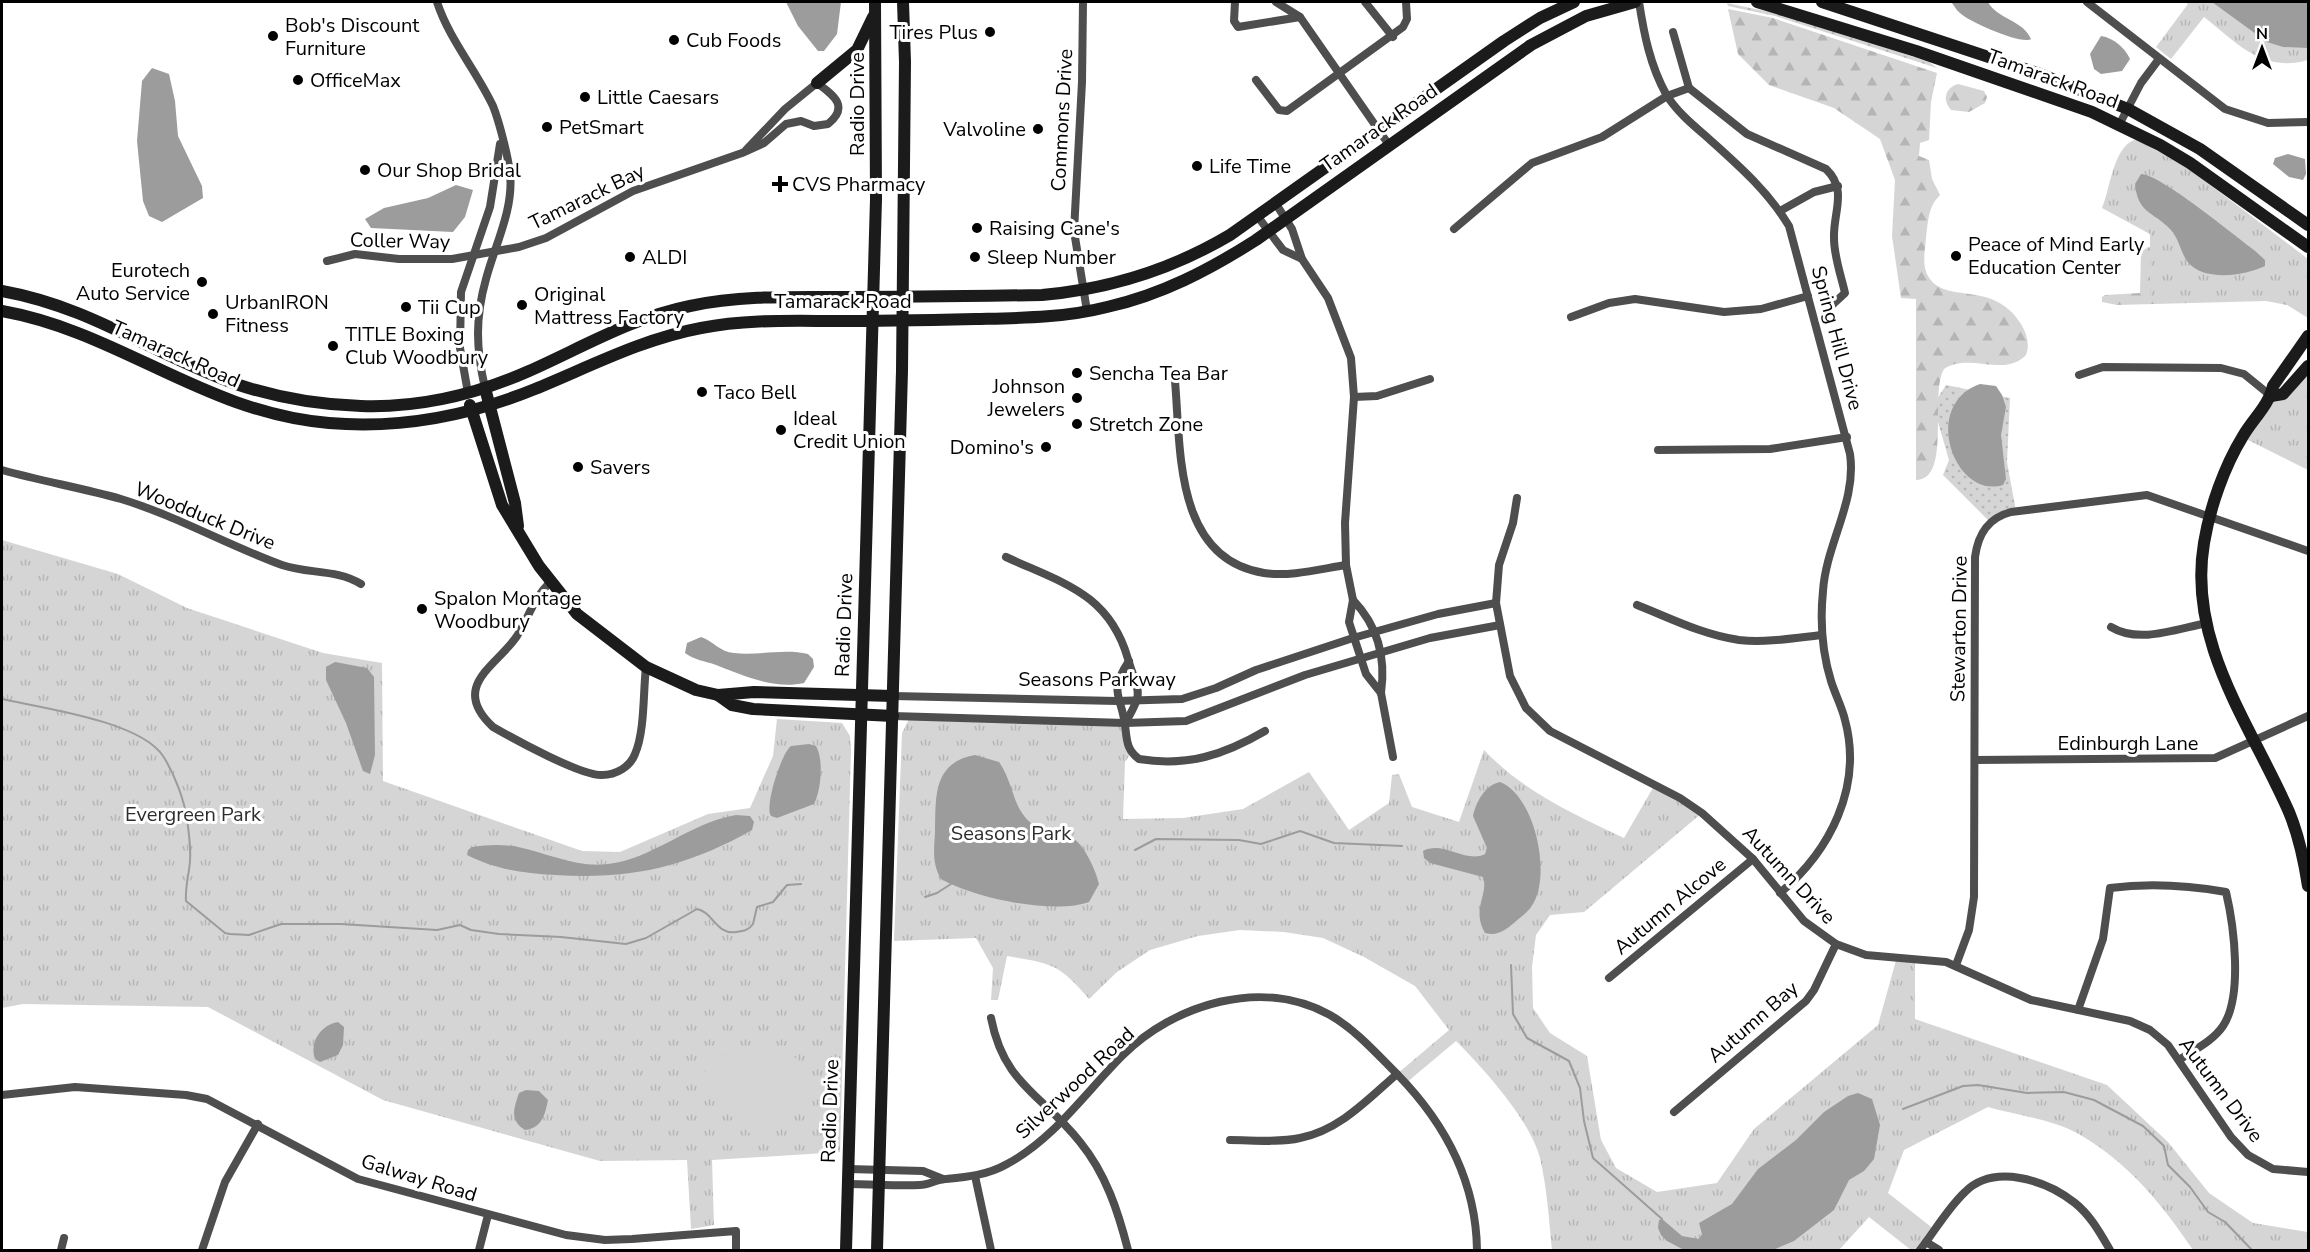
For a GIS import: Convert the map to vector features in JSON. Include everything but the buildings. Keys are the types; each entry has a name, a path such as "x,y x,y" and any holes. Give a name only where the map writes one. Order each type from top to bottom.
{"street":[{"path":"437,2 448,27 493,108 510,173 507,208 486,277 476,327 477,349 485,388"},
{"path":"877,1251 904,297 903,2"},
{"name":"Commons Drive","path":"1083,2 1082,82 1074,220 1076,252 1087,311"},
{"path":"1234,2 1234,21 1238,27 1300,17"},
{"path":"1276,2 1300,17 1389,145"},
{"path":"1365,2 1393,36"},
{"path":"1256,80 1283,112 1393,36 1403,27 1407,19 1406,2"},
{"name":"Tamarack Road","path":"2,291 72,309 231,382 280,397 326,404 373,406 413,404 485,388 528,371 621,326 691,305 739,298 1042,295 1083,291 1146,275 1184,260 1258,217 1514,35 1574,2"},
{"name":"Tamarack Road","path":"2,311 70,329 193,387 268,413 325,423 364,424 423,421 488,407 627,349 680,332 743,322 1038,317 1087,311 1173,286 1221,262 1268,232 1549,34 1586,16 1637,2"},
{"name":"Spring Hill Drive","path":"1637,2 1649,54 1667,96 1683,115 1745,172 1780,211 1792,235 1847,437 1852,468 1851,483 1825,569 1822,635 1826,660 1847,729 1850,763 1847,786 1838,817 1825,846 1797,879 1780,893"},
{"name":"Tamarack Road","path":"1757,2 1824,21 2057,98 2120,125 2190,163 2308,247"},
{"path":"1824,21 1829,2"},
{"name":"Tamarack Road","path":"1829,2 2040,74 2128,108 2200,149 2308,225"},
{"path":"2087,2 2216,103 2239,115 2274,124 2308,122"},
{"path":"817,83 857,50 875,7"},
{"name":"Radio Drive","path":"846,1251 873,321 876,181 875,7"},
{"path":"1673,33 1689,88 1747,134 1826,169 1836,178 1838,186 1814,192 1780,211"},
{"path":"2120,125 2141,83 2159,59"},
{"name":"Tamarack Bay","path":"474,256 546,238 633,191 730,158 764,143 786,124 801,121 821,126 835,118 838,103 834,94 817,83 785,109 746,150"},
{"path":"1454,229 1532,163 1608,134 1667,96 1689,88"},
{"path":"468,393 460,348 461,292 490,207 501,138"},
{"name":"Spring Hill Drive","path":"1832,305 1845,293 1834,240 1838,186"},
{"path":"1276,204 1298,240 1302,259 1328,298 1351,358 1354,397 1345,523 1346,566 1353,600 1349,622 1366,674 1381,693"},
{"path":"1258,217 1283,250 1302,259"},
{"name":"Coller Way","path":"327,261 355,254 425,260 474,256"},
{"path":"1571,317 1609,303 1635,298 1724,312 1761,309 1808,296"},
{"path":"2308,336 2273,386 2271,396 2242,437 2221,484 2211,516 2202,563 2207,623 2225,683 2289,812 2301,846 2308,878"},
{"path":"2079,375 2103,367 2221,368 2244,374 2271,396 2283,394 2308,366"},
{"path":"1354,397 1377,396 1430,379"},
{"path":"1175,381 1185,490 1189,508 1205,538 1232,561 1264,573 1293,573 1346,566"},
{"name":"Seasons Parkway","path":"485,388 488,407 515,503 519,530"},
{"name":"Seasons Parkway","path":"468,393 471,411 502,505 550,581 594,629 646,667 671,680 718,695 732,705 753,709 892,716 1166,724 1206,716 1305,675 1442,635 1500,625"},
{"path":"1658,450 1770,449 1847,437"},
{"name":"Woodduck Drive","path":"2,470 122,499 185,522 242,550 286,566 340,575 361,584"},
{"name":"Stewarton Drive","path":"1956,965 1973,915 1975,557 1980,536 1990,522 2011,512 2137,495 2159,498 2211,516"},
{"name":"Autumn Drive","path":"1517,498 1513,523 1502,549 1496,583 1497,603 1510,676 1517,694 1538,721 1564,741 1680,798 1719,827 1753,859 1814,930 1836,944 1866,955 1935,959 1956,965 2019,995 2140,1024 2161,1038 2179,1060 2231,1137 2248,1155 2273,1169 2308,1172"},
{"path":"2211,516 2308,551"},
{"path":"1006,557 1074,589 1103,609 1115,624 1137,679 1138,701 1125,723"},
{"path":"550,581 534,599 515,638 489,665 478,681 477,700 480,710 484,719 493,728 585,772 604,776 616,772 630,762 638,746 646,667"},
{"path":"1353,600 1367,614 1382,653 1384,672 1381,693 1393,757"},
{"name":"Seasons Parkway","path":"718,695 754,692 862,697 1164,702 1200,694 1256,670 1353,638 1438,614 1497,603"},
{"path":"1637,605 1705,632 1738,640 1777,640 1822,635"},
{"path":"2111,627 2122,634 2137,636 2207,623"},
{"path":"1129,661 1119,679 1117,701 1125,723 1128,745 1131,753 1138,759 1183,761 1226,753 1265,731"},
{"name":"Edinburgh Lane","path":"1975,760 2202,760 2225,755 2308,716"},
{"name":"Autumn Alcove","path":"1609,978 1753,859"},
{"path":"2078,1010 2103,939 2110,888 2137,885 2189,885 2226,892 2234,929 2232,1005 2228,1017 2216,1035 2179,1060"},
{"name":"Autumn Bay","path":"1674,1112 1806,1001 1814,990 1836,944"},
{"name":"Silverwood Road","path":"848,1184 920,1185 943,1179 975,1176 1014,1161 1031,1149 1060,1121 1124,1054 1164,1024 1205,1006 1229,999 1261,997 1297,1002 1329,1015 1369,1043 1397,1074 1431,1114 1456,1154 1470,1193 1476,1227 1477,1251"},
{"path":"991,1018 995,1039 1016,1078 1079,1141 1107,1185 1119,1212 1128,1251"},
{"path":"1230,1140 1287,1139 1314,1134 1345,1119 1397,1074"},
{"name":"Galway Road","path":"2,1095 75,1087 186,1095 207,1099 358,1179 566,1235 605,1240 696,1236 736,1231 736,1251"},
{"path":"202,1251 225,1182 258,1124"},
{"name":"Silverwood Road","path":"848,1169 929,1172 943,1179"},
{"path":"975,1176 991,1251"},
{"path":"1920,1251 1966,1190 1987,1178 2010,1176 2046,1186 2074,1202 2093,1222 2110,1251"},
{"path":"478,1251 488,1215"},
{"path":"61,1251 64,1238"},
{"path":"1926,1242 1939,1251"}],"green space":[{"path":"2185,2 2308,2 2308,60 2292,63 2264,59 2239,45 2204,17 2171,59 2156,47 2188,4"},
{"path":"1727,3 1788,16 1929,62 1937,68 1775,16 1728,6"},
{"path":"1728,9 1773,18 1937,73 1931,102 1929,140 1920,143 1919,156 1929,160 1932,179 1940,195 1929,215 1924,254 1925,270 1938,286 1985,297 2010,310 2023,328 2028,347 2026,355 2017,362 1997,365 1954,364 1944,369 1938,397 1937,451 1933,466 1927,476 1916,480 1916,299 1901,298 1892,236 1895,180 1880,139 1834,108 1769,85 1738,54"},
{"path":"1958,84 1984,91 1987,97 1985,103 1969,112 1951,110 1946,102 1946,95 1950,88"},
{"path":"2134,140 2140,141 2189,169 2308,259 2308,299 2150,298 2150,234 2102,208 2121,151"},
{"path":"2148,247 2308,292 2308,318 2287,305 2266,301 2117,305 2102,302 2102,297 2105,295 2140,293 2141,252"},
{"path":"2308,366 2308,470 2242,437 2271,396"},
{"path":"1946,385 2010,398 2007,462 2016,511 1990,522 1943,475 1949,460 1933,405"},
{"name":"Evergreen Park","path":"2,540 118,574 187,608 323,653 382,663 383,781 582,851 620,852 708,814 750,808 773,756 777,719 842,723 850,736 851,750 840,1152 712,1160 714,1225 691,1229 687,1160 600,1161 383,1100 208,1007 23,1004 2,1008"},
{"name":"Seasons Park","path":"910,717 1125,723 1131,753 1125,762 1123,819 1183,818 1243,809 1309,772 1349,830 1389,803 1392,775 1399,774 1412,807 1459,822 1484,750 1499,765 1532,790 1624,838 1654,786 1702,813 1584,912 1550,915 1536,935 1532,967 1533,1008 1550,1033 1587,1056 1601,1140 1616,1168 1657,1192 1717,1183 1754,1129 1878,1025 1897,957 1915,958 1915,1019 2107,1085 2168,1142 2209,1193 2253,1223 2308,1232 2308,1250 2193,1250 2156,1200 2128,1170 2095,1144 2056,1124 1988,1107 1904,1150 1888,1193 1935,1230 1920,1250 1911,1250 1869,1217 1839,1250 1552,1250 1540,1158 1527,1128 1492,1080 1456,1041 1406,1083 1397,1074 1449,1030 1415,986 1364,957 1323,938 1284,932 1240,930 1198,936 1150,950 1117,972 1089,999 1069,978 1053,967 1007,956 998,1000 991,1000 993,968 976,938 894,941 902,733"},
{"path":"749,1050 771,1050 789,1054 803,1065 815,1085 765,1141 758,1141 696,1084 707,1069 723,1056"},
{"path":"1574,1244 1597,1244 1621,1250 1574,1250"}],"shaded area":[{"path":"786,2 841,2 837,34 824,51 818,51 798,26"},
{"path":"1951,2 1988,2 1997,12 2022,28 2031,39 2017,39 1984,27 1965,17"},
{"path":"2212,2 2308,2 2308,48 2283,47 2267,42"},
{"path":"2101,36 2115,41 2128,55 2130,59 2122,71 2101,74 2094,69 2090,54"},
{"path":"152,68 169,74 175,101 178,136 202,186 203,198 162,222 149,216 143,201 137,141 142,81"},
{"path":"2288,154 2305,159 2306,174 2303,180 2289,177 2273,164 2275,158"},
{"path":"2141,174 2164,184 2197,207 2254,250 2265,260 2265,266 2257,270 2224,275 2203,272 2194,268 2187,261 2173,233 2139,201 2135,184"},
{"path":"456,185 473,190 465,217 453,232 371,228 365,219 384,208 428,198"},
{"path":"1980,384 1996,386 2006,407 2001,435 2006,479 2003,485 1986,486 1971,478 1959,465 1951,448 1948,429 1952,411 1962,395"},
{"path":"701,637 725,651 734,653 799,652 808,654 813,659 814,667 804,683 781,685 770,683 696,659 685,653 687,643"},
{"path":"335,662 367,668 374,677 375,755 370,774 363,771 346,723 326,680 326,667"},
{"path":"809,744 816,746 821,767 820,783 814,804 777,818 771,816 769,810 772,791 787,750 791,746"},
{"path":"975,755 999,762 1019,807 1027,819 1045,830 1071,837 1085,851 1099,884 1089,902 1056,907 1014,903 973,892 941,879 936,868 934,851 939,784 951,766 961,759"},
{"path":"1500,782 1512,790 1523,803 1531,820 1537,838 1540,877 1537,894 1531,907 1504,930 1490,934 1485,933 1480,917 1484,890 1483,877 1430,863 1424,858 1423,851 1438,848 1470,856 1485,854 1487,848 1473,816 1482,795 1490,787"},
{"path":"736,815 750,816 754,822 752,830 728,843 681,862 633,873 582,876 532,873 510,870 467,855 468,850 472,847 507,845 574,862 608,864 640,856 703,825"},
{"path":"338,1022 344,1027 343,1045 338,1055 320,1062 315,1059 315,1041 326,1027"},
{"path":"526,1090 539,1091 548,1100 544,1116 539,1124 525,1130 517,1122 514,1113 519,1093"},
{"path":"1858,1093 1872,1099 1880,1125 1874,1159 1864,1171 1849,1180 1834,1210 1794,1241 1773,1250 1684,1250 1661,1235 1658,1228 1659,1220 1662,1219 1682,1236 1699,1239 1702,1234 1699,1223 1732,1204 1758,1169 1796,1140 1824,1112 1848,1096"}],"waterway":[{"path":"2,699 112,725 151,744 163,756 178,786 187,819 190,866 186,901 225,933 249,935 281,924 341,924 437,930 460,925 471,930 499,934 561,937 626,944 646,938 697,909 707,914 724,930 729,932 746,930 753,924 757,907 773,902 787,885 801,884"},
{"path":"1135,850 1156,839 1239,840 1261,844 1300,831 1334,843 1402,846"},
{"path":"925,897 951,884"},
{"path":"1511,965 1513,1014 1527,1038 1569,1061 1580,1088 1584,1121 1593,1158 1662,1219"},
{"path":"1903,1109 1963,1086 1978,1085 2027,1093 2064,1092 2094,1100 2143,1126 2164,1146 2168,1165 2190,1187 2208,1212 2225,1222 2252,1250"}],"place":[{"name":"Tires Plus","path":"990,32"},
{"name":"Bob's Discount Furniture","path":"273,36"},
{"name":"Cub Foods","path":"674,40"},
{"name":"OfficeMax","path":"298,80"},
{"name":"Little Caesars","path":"585,97"},
{"name":"PetSmart","path":"547,127"},
{"name":"Valvoline","path":"1038,129"},
{"name":"Life Time","path":"1197,166"},
{"name":"Our Shop Bridal","path":"365,170"},
{"name":"CVS Pharmacy","path":"780,184"},
{"name":"Raising Cane's","path":"977,228"},
{"name":"Peace of Mind Early Education Center","path":"1956,256"},
{"name":"ALDI","path":"630,257"},
{"name":"Sleep Number","path":"975,257"},
{"name":"Eurotech Auto Service","path":"202,282"},
{"name":"Original Mattress Factory","path":"522,305"},
{"name":"Tii Cup","path":"406,307"},
{"name":"UrbanIRON Fitness","path":"213,314"},
{"name":"TITLE Boxing Club Woodbury","path":"333,346"},
{"name":"Sencha Tea Bar","path":"1077,373"},
{"name":"Taco Bell","path":"702,392"},
{"name":"Johnson Jewelers","path":"1077,398"},
{"name":"Stretch Zone","path":"1077,424"},
{"name":"Ideal Credit Union","path":"781,430"},
{"name":"Domino's","path":"1046,447"},
{"name":"Savers","path":"578,467"},
{"name":"Spalon Montage Woodbury","path":"422,609"}]}
